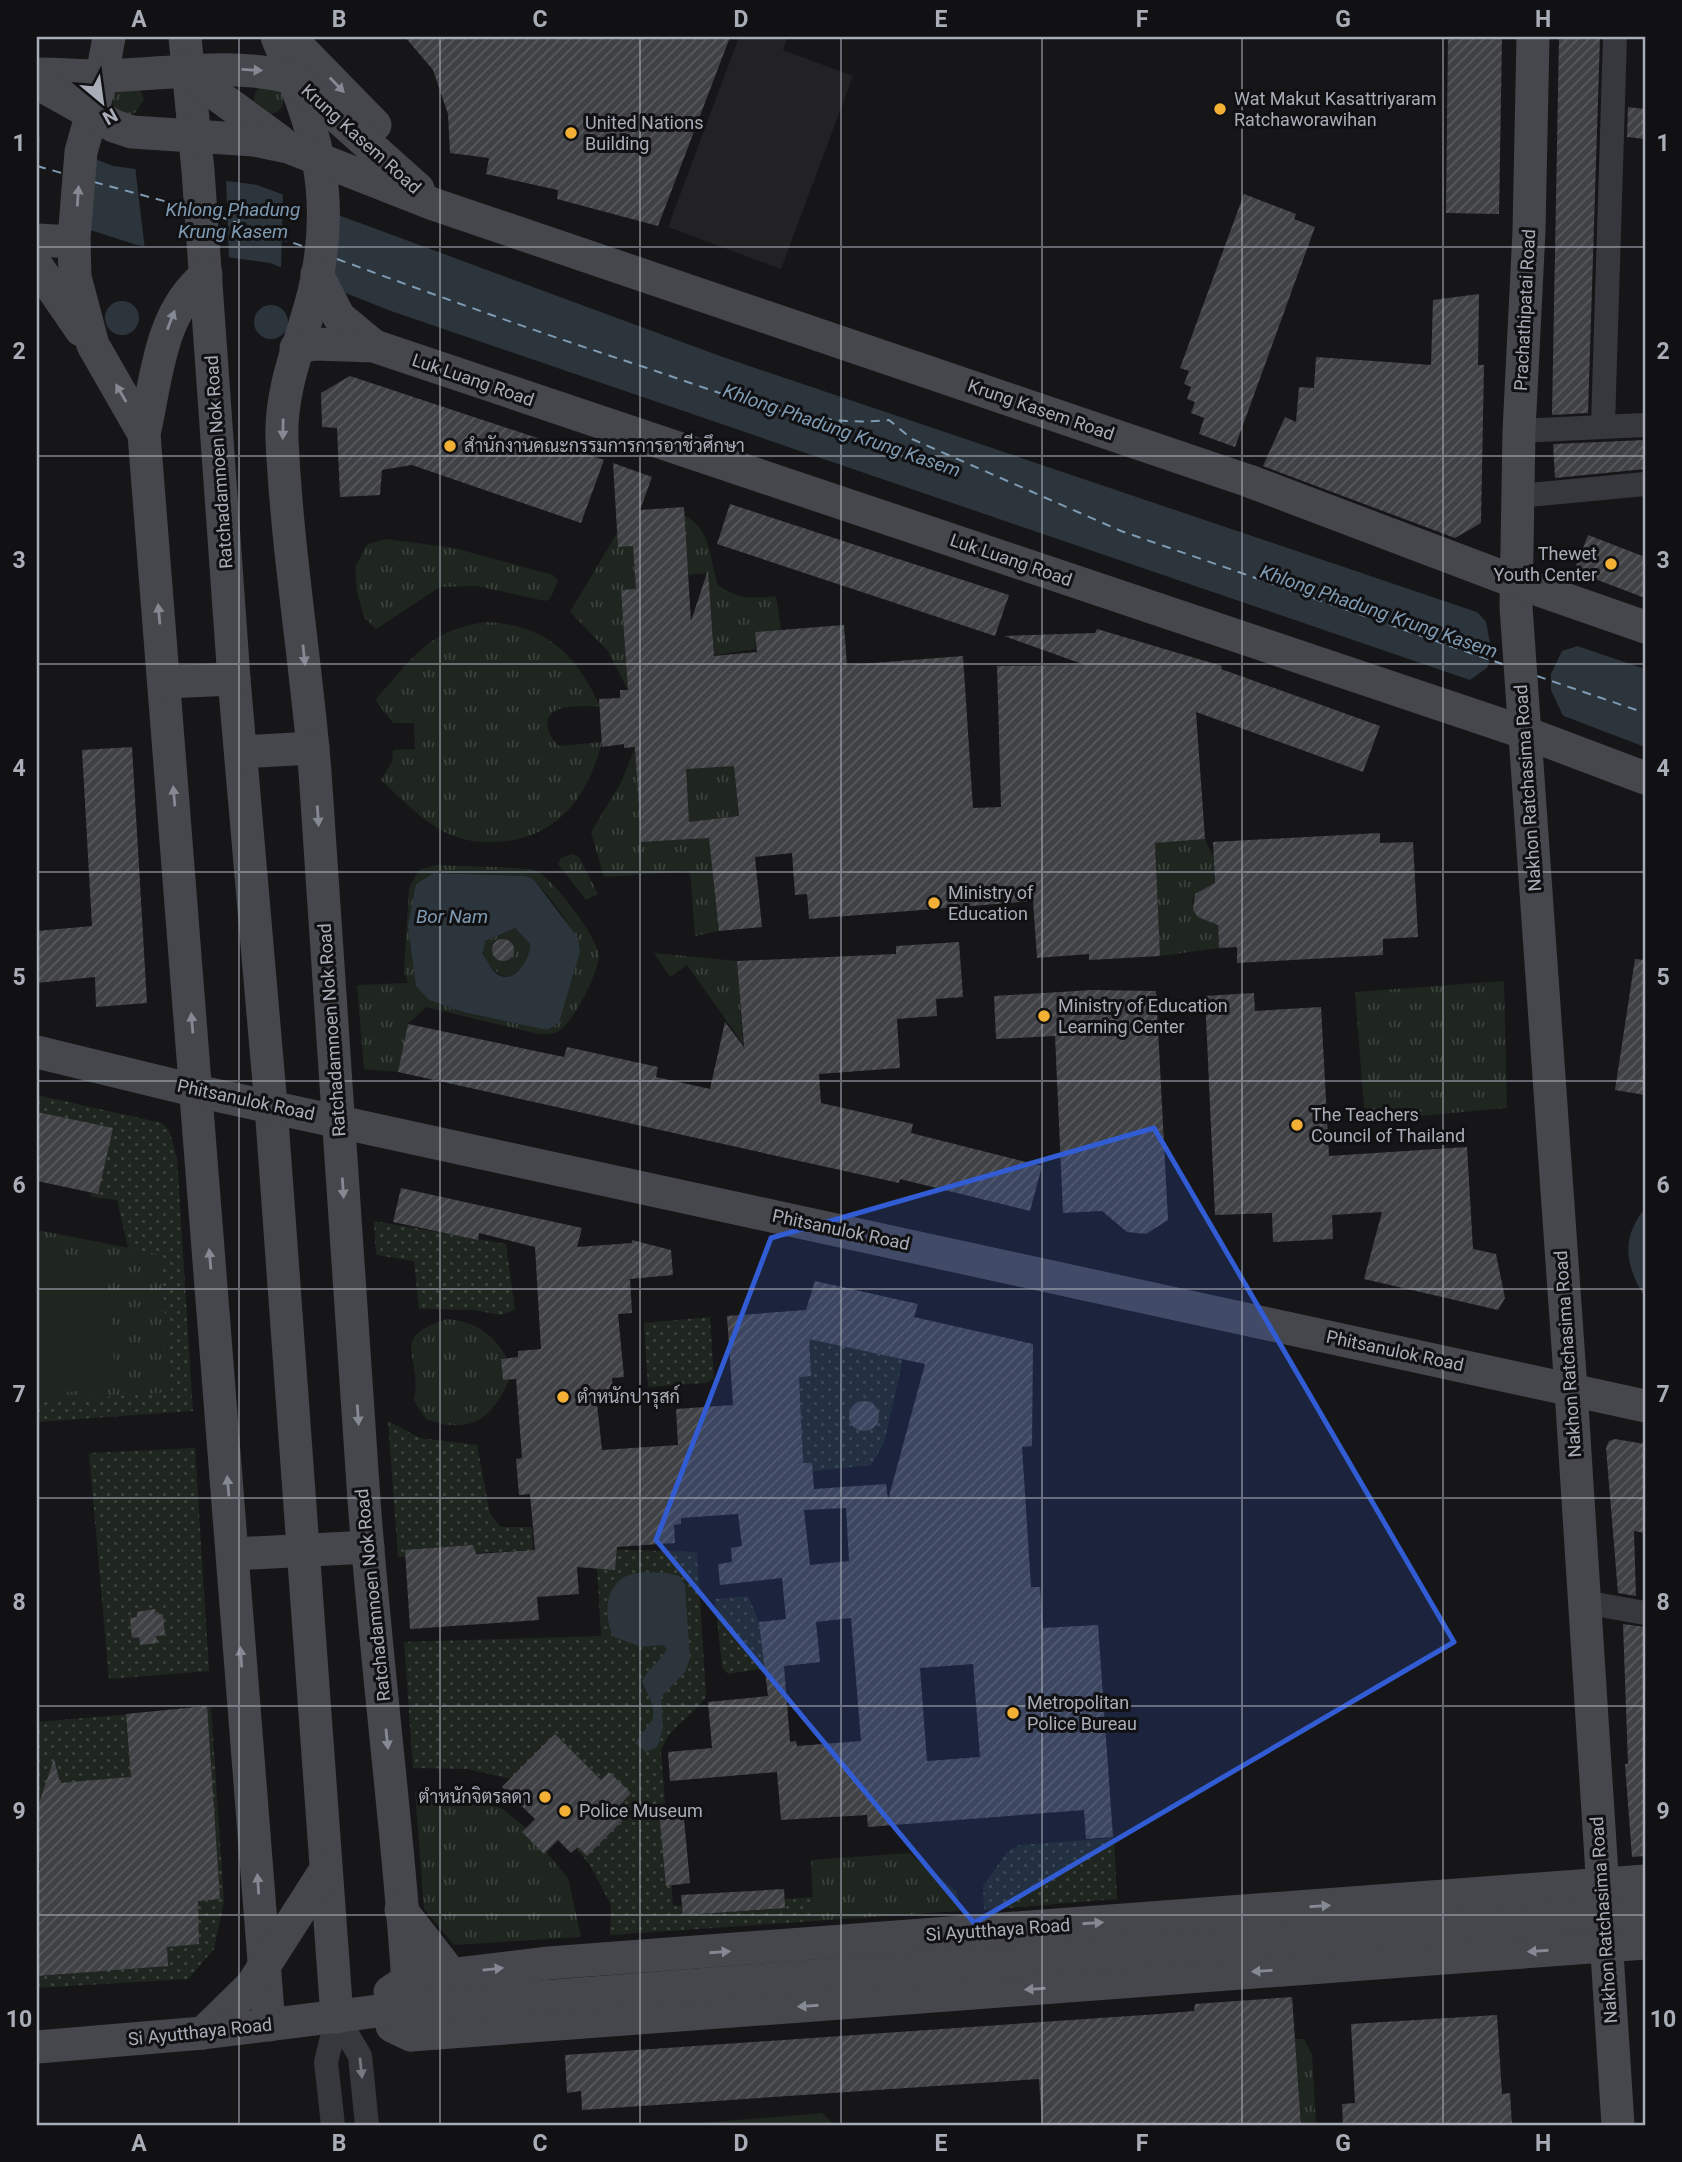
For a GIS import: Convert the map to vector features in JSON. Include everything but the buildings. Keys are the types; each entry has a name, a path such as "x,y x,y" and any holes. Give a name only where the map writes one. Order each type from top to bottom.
{"main road":[{"path":"93,345 79,299 74,241 85,137 102,76 109,37"},
{"name":"Ratchadamnoen Nok Road","path":"276,37 320,157 330,206 321,290 292,363 282,439 313,748 368,1547 410,2007"},
{"path":"289,37 384,134 390,178 330,206"},
{"name":"Prachathipatai Road","path":"1516,595 1533,37"},
{"path":"186,53 221,98 288,147"},
{"name":"Krung Kasem Road","path":"39,81 102,76 186,53 268,71 293,78 390,178"},
{"name":"Ratchadamnoen Nok Road","path":"186,53 206,269 234,679 271,1106 325,1871 349,2014"},
{"name":"Krung Kasem Road","path":"39,81 85,137 132,132 254,140 288,147 390,178 433,204 1248,481 1516,595 1645,627"},
{"path":"37,240 74,241"},
{"path":"37,266 66,313 93,345 144,434"},
{"path":"206,269 187,291 172,320 144,434 270,2025"},
{"name":"Luk Luang Road","path":"321,290 361,346"},
{"name":"Luk Luang Road","path":"292,363 314,344 361,346 1523,718 1645,778"},
{"name":"Nakhon Ratchasima Road","path":"1516,595 1618,2125"},
{"path":"165,682 234,679"},
{"path":"242,752 313,748"},
{"name":"Phitsanulok Road","path":"37,1052 197,1091 339,1119 1645,1406"},
{"path":"234,1554 368,1547"},
{"path":"203,2033 252,1985 325,1871"},
{"name":"Si Ayutthaya Road","path":"1603,1915 1645,1881"},
{"path":"401,1910 450,1973"},
{"name":"Si Ayutthaya Road","path":"549,2010 594,1976 1445,1912 1603,1915 1645,1943"},
{"name":"Si Ayutthaya Road","path":"37,2047 203,2033 410,2007 549,2010 849,1987 975,1961 1090,1968 1222,1959 1645,1912"},
{"name":"Si Ayutthaya Road","path":"1222,1959 1392,1916"},
{"path":"203,2033 242,1978 261,1928"},
{"path":"975,1961 999,1992"},
{"name":"Si Ayutthaya Road","path":"410,2007 450,1973 999,1992 1090,1968"},
{"path":"349,2014 410,2007"}],"street":[{"path":"1603,425 1615,37"},
{"path":"1519,431 1645,425"},
{"path":"1517,496 1645,484"},
{"path":"1584,1602 1645,1613"},
{"path":"333,2125 326,2062 349,2014"},
{"path":"349,2014 360,2056 367,2125"}],"highlighted area":[{"path":"1154,1128 1454,1642 974,1923 656,1540 771,1238"}],"shaded area":[{"path":"739,37 788,37 783,50 853,76 781,269 668,227"}],"green space":[{"path":"269,84 280,88 284,99 280,110 269,114 258,110 254,99 258,88"},
{"path":"140,89 144,99 135,113 125,115 113,107 112,92"},
{"path":"684,515 700,528 705,536 718,585 746,597 776,596 781,630 755,632 756,649 701,657 676,641 713,637 708,573 671,576"},
{"path":"617,533 618,547 633,546 636,589 621,590 628,690 607,650 570,612"},
{"path":"386,539 454,548 553,575 558,581 550,599 545,601 477,586 440,587 376,629 364,617 357,592 355,567 368,544"},
{"path":"488,622 509,625 543,637 570,658 600,706 574,707 553,712 548,721 549,732 559,746 602,742 581,794 558,820 527,837 487,842 460,838 444,832 415,812 381,780 392,762 393,750 415,749 414,723 393,723 375,700 411,659 435,639 450,631"},
{"path":"683,744 734,766 739,816 708,820 719,931 695,936 690,871 604,877 591,832 621,783 635,747 641,842 690,839"},
{"path":"1205,839 1214,859 1215,888 1195,894 1192,902 1199,917 1217,920 1219,948 1160,956 1155,843"},
{"path":"572,854 579,857 598,894 586,900 558,864 561,858"},
{"path":"436,865 531,870 537,871 553,885 584,924 599,956 584,996 565,1026 553,1034 534,1033 426,1007 408,1024 398,1072 364,1069 357,985 408,983 404,972 409,888 419,870","holes":["434,873 524,876 536,883 552,901 572,934 576,947 574,973 558,1023 547,1030 463,1012 429,1000"]},
{"path":"515,928 530,944 530,949 521,968 507,977 496,972 488,963 484,947 485,941"},
{"path":"654,953 737,961 743,1044 687,965 670,977"},
{"path":"1504,981 1507,1108 1374,1120 1364,1106 1355,992"},
{"path":"37,1095 162,1123 169,1130 177,1158 193,1411 37,1422 37,1402 171,1392 160,1255 128,1248 117,1200 91,1197 103,1134 37,1120"},
{"path":"374,1221 506,1244 515,1310 500,1315 475,1310 419,1309 414,1261 376,1255"},
{"path":"37,1230 160,1254 171,1393 37,1402"},
{"path":"106,1255 116,1388 37,1394 37,1260"},
{"path":"710,1317 714,1379 706,1383 648,1387 644,1323"},
{"path":"447,1319 482,1330 496,1342 507,1358 501,1359 503,1380 509,1380 502,1394 487,1414 467,1424 441,1424 426,1419 414,1401 416,1385 412,1341 428,1326"},
{"path":"787,1331 903,1359 884,1443 871,1465 798,1473"},
{"path":"388,1421 420,1438 477,1445 490,1514 501,1527 532,1527 533,1550 398,1557"},
{"path":"195,1448 209,1671 109,1679 89,1453"},
{"path":"596,1549 697,1552 706,1697 674,1729 661,1752 673,1906 813,1897 814,1921 610,1935 611,1905 590,1865 520,1781 467,1769 413,1768 404,1642 601,1636"},
{"path":"748,1596 759,1622 765,1668 728,1674 722,1667 715,1599"},
{"path":"211,1707 224,1902 214,1949 188,1979 37,1988 37,1930 165,1920 164,1903 37,1908 37,1722"},
{"path":"415,1791 474,1799 503,1809 526,1828 568,1878 581,1937 454,1945 424,1909"},
{"path":"1114,1838 1117,1899 984,1910 983,1886 1008,1851 1019,1845"},
{"path":"909,1853 957,1892 960,1911 814,1921 811,1860"},
{"path":"1295,2039 1304,2039 1312,2055 1316,2125 1301,2125"},
{"path":"822,2113 834,2125 678,2125"}],"water":[{"name":"Khlong Phadung Krung Kasem","path":"37,136 113,166 257,185 720,356 1645,669 1645,747 1467,679 391,311 270,263 137,245 37,213"},
{"path":"122,301 134,306 139,318 134,330 122,335 110,330 105,318 110,306"},
{"path":"271,305 283,310 288,322 283,334 271,339 259,334 254,322 259,310"},
{"name":"Bor Nam","path":"434,873 532,878 578,938 580,952 559,1023 547,1030 463,1012 429,1000 416,986 408,926 416,884","holes":["515,928 530,944 524,963 509,976 497,974 483,954 485,941"]},
{"path":"1642,1212 1645,1214 1645,1298 1634,1276 1628,1255 1631,1234"},
{"path":"667,1573 679,1576 685,1585 690,1659 685,1672 661,1697 663,1728 657,1747 646,1752 635,1743 653,1719 653,1706 642,1681 667,1649 663,1645 641,1647 614,1637 608,1621 608,1602 615,1586 629,1575"}],"pier":[{"path":"40,133 87,152 83,232 37,216"},
{"path":"135,166 226,177 229,261 145,250"},
{"path":"283,191 336,210 328,288 281,270"},
{"path":"1471,605 1584,644 1562,651 1551,674 1551,690 1564,718 1467,682 1487,668 1492,653 1486,622"}],"ferry route":[{"path":"37,166 65,174"},
{"path":"94,182 186,207"},
{"path":"218,216 305,247"},
{"path":"337,259 530,329 766,407 827,419 889,420 912,439 1121,531 1505,665"},
{"path":"1537,676 1645,713"}],"place":[{"name":"Wat Makut Kasattriyaram Ratchaworawihan","path":"1220,109"},
{"name":"United Nations Building","path":"571,133"},
{"name":"สำนักงานคณะกรรมการการอาชีวศึกษา","path":"450,446"},
{"name":"Thewet Youth Center","path":"1611,564"},
{"name":"Ministry of Education","path":"934,903"},
{"name":"Ministry of Education Learning Center","path":"1044,1016"},
{"name":"The Teachers Council of Thailand","path":"1297,1125"},
{"name":"ตำหนักปารุสก์","path":"563,1397"},
{"name":"Metropolitan Police Bureau","path":"1013,1713"},
{"name":"ตำหนักจิตรลดา","path":"545,1797"},
{"name":"Police Museum","path":"565,1811"}]}
